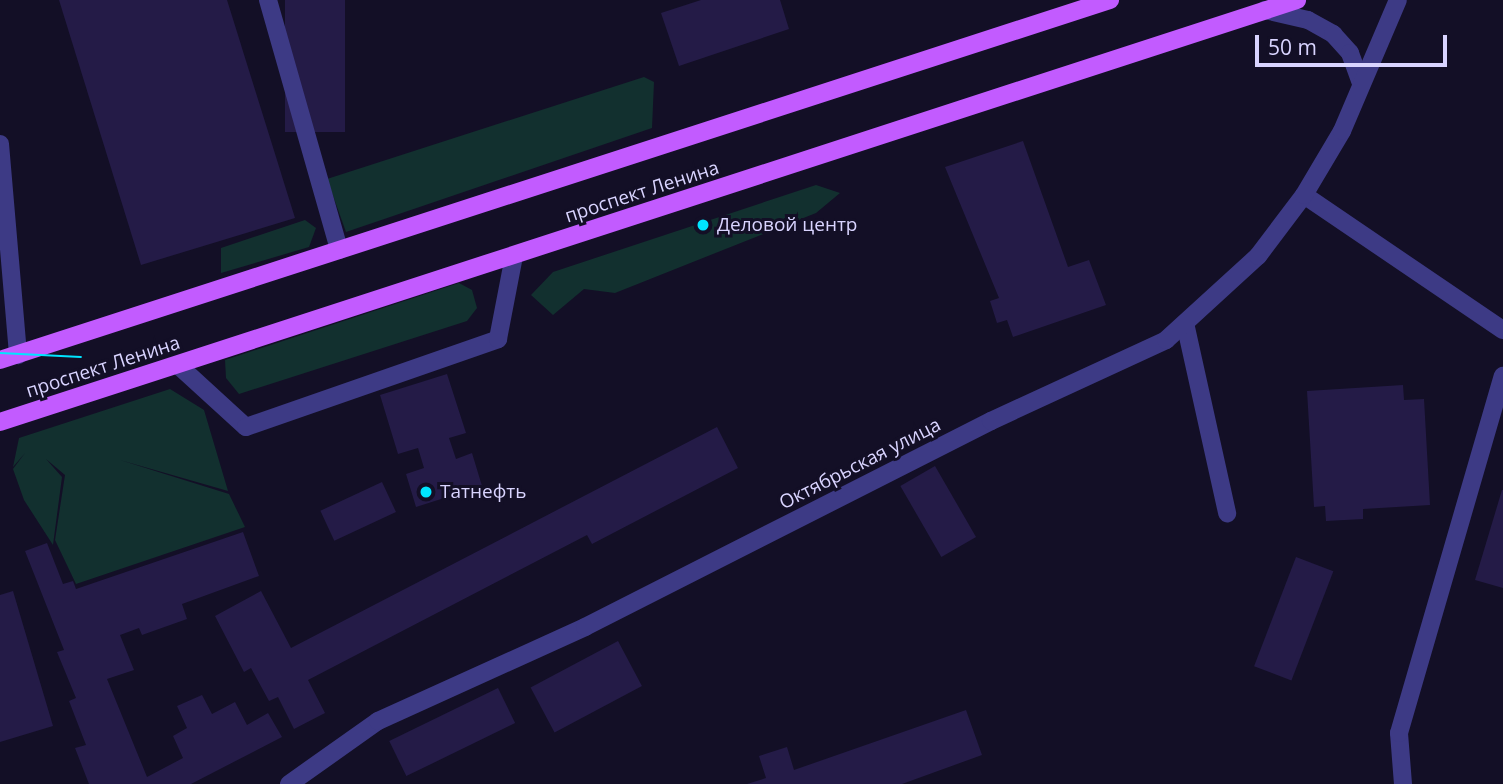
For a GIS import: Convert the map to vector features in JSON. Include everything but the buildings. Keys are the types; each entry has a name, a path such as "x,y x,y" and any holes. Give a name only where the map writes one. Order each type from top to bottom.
{"main road":[{"name":"проспект Ленина","path":"0,360 1110,0"},
{"name":"проспект Ленина","path":"0,422 1297,0"}],"street":[{"path":"268,0 339,250"},
{"name":"Октябрьская улица","path":"289,784 378,721 585,627 991,421 1166,340 1258,256 1304,195 1342,131 1398,0"},
{"path":"1265,10 1308,20 1333,33 1350,52 1361,83"},
{"path":"0,144 18,355"},
{"path":"1304,195 1503,330"},
{"path":"177,365 246,427 498,339 514,256"},
{"path":"1185,323 1227,513"},
{"path":"1403,784 1399,733 1503,376"}],"green space":[{"path":"644,77 654,82 652,128 346,232 327,179"},
{"path":"816,185 840,193 816,213 615,293 584,289 553,315 531,295 553,272"},
{"path":"305,220 316,228 309,247 221,273 221,248"},
{"path":"459,283 472,290 477,308 467,321 239,394 226,378 225,360"},
{"path":"170,389 204,410 228,491 120,460 229,494 245,527 76,584 55,540 65,475 46,459 62,477 53,545 24,500 13,469 25,453 13,467 19,438"}],"tram line":[{"path":"0,353 81,357"}],"place":[{"name":"Деловой центр","path":"703,225"},
{"name":"Татнефть","path":"426,492"}]}
